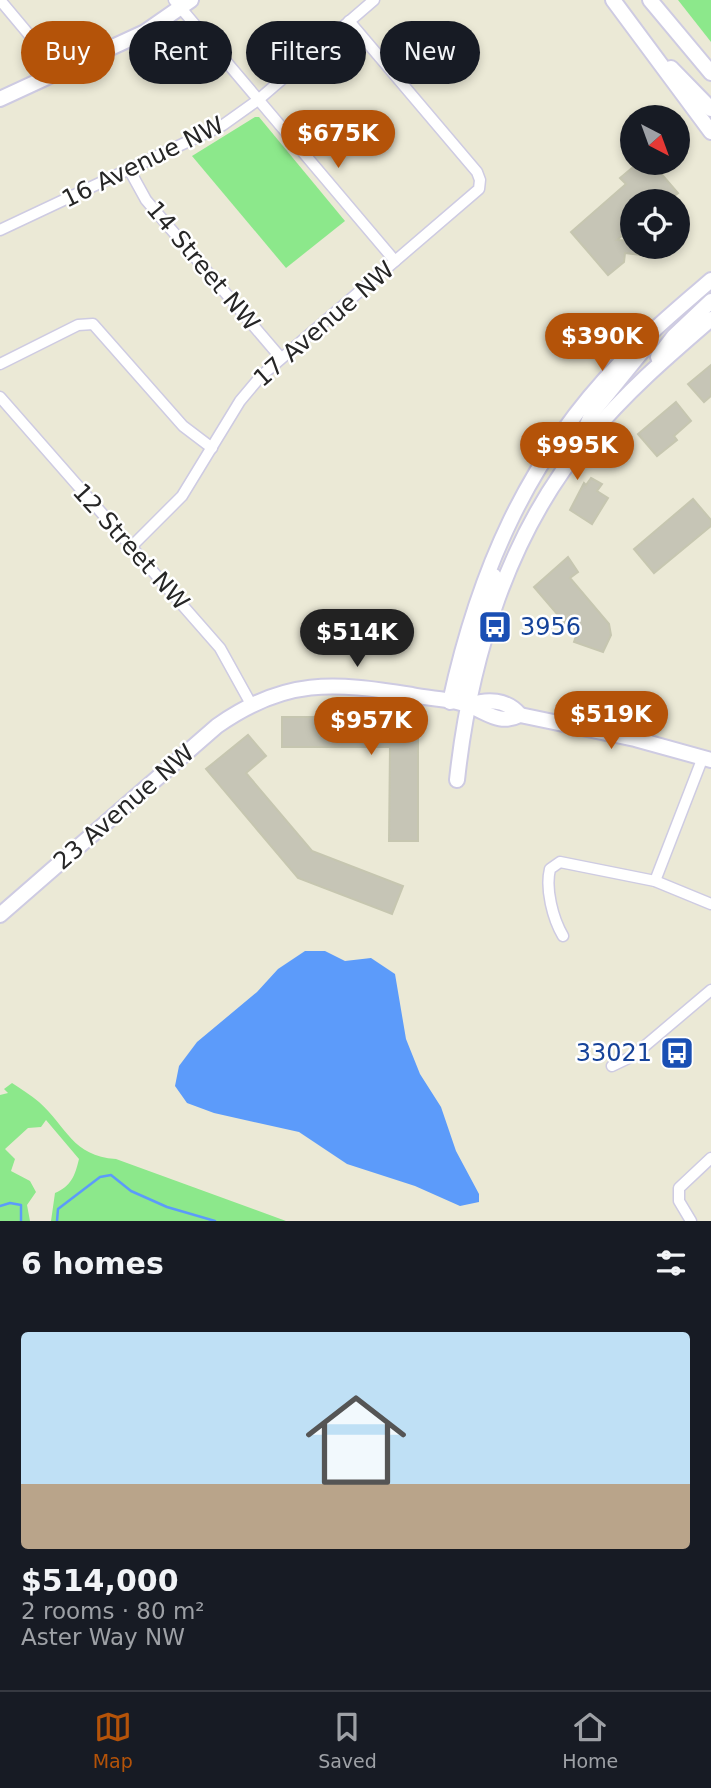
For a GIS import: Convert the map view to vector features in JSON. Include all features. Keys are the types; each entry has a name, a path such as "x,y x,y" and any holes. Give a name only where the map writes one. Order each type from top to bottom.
{"main road":[{"path":"613,0 711,132"},
{"path":"650,0 711,73"},
{"path":"115,47 136,37 182,3"},
{"path":"646,46 711,110"},
{"path":"0,99 33,84"},
{"path":"450,702 476,598 524,494 574,415 620,363 711,280"},
{"path":"646,376 674,336 711,301"},
{"path":"457,779 487,631 512,564 552,489 588,437 646,376 711,319"},
{"path":"588,437 587,425 592,413 666,320"},
{"path":"470,705 464,692 471,650 524,494"},
{"name":"23 Avenue NW","path":"0,915 217,726 251,704 294,688 327,684 470,705 485,699 513,707 520,715 707,758"}],"street":[{"path":"0,0 21,24"},
{"name":"16 Avenue NW","path":"349,21 374,0"},
{"path":"182,3 258,100 395,261"},
{"name":"17 Avenue NW","path":"131,547 182,496 246,393 281,358 476,192 481,180 477,172 366,41"},
{"name":"16 Avenue NW","path":"0,230 211,132 276,84"},
{"name":"14 Street NW","path":"130,171 146,200 281,358"},
{"path":"0,364 23,351 89,323 99,327 183,426 212,448"},
{"name":"12 Street NW","path":"0,397 220,648 251,704"},
{"path":"655,881 707,758"},
{"path":"563,936 554,918 548,877 552,866 565,862 655,881 711,904"},
{"path":"612,1066 633,1056 711,990"},
{"path":"691,1221 681,1206 678,1192 682,1183 711,1158"}],"green space":[{"path":"678,0 711,0 711,42"},
{"path":"259,117 345,221 286,268 192,156"},
{"path":"12,1083 39,1102 72,1139 89,1152 116,1159 286,1221 51,1221 55,1193 72,1180 79,1159 46,1120 41,1127 28,1128 5,1149 15,1159 11,1171 30,1181 36,1192 27,1205 30,1221 0,1221 0,1095 8,1093 4,1089"}],"water":[{"path":"305,951 325,951 345,961 371,958 395,974 406,1039 420,1074 441,1107 456,1151 479,1194 479,1202 460,1206 415,1186 347,1164 299,1132 214,1113 187,1103 175,1086 179,1066 197,1042 257,992 278,969"}],"building":[{"path":"624,175 662,175 675,189 620,189 626,184 620,178"},
{"path":"620,189 620,237 617,240 620,240 620,259 624,259 624,262 608,275 571,232"},
{"path":"711,365 711,396 704,402 688,384"},
{"path":"676,402 691,421 674,436 677,440 657,456 638,434"},
{"path":"591,478 602,484 597,491 608,498 592,524 570,510 584,483 586,485"},
{"path":"693,499 711,520 711,526 654,573 634,549"},
{"path":"568,557 578,572 570,578 609,624 611,635 603,652 574,642 576,636 534,587"},
{"path":"282,717 418,717 418,841 389,841 390,747 282,747"},
{"path":"248,735 266,756 246,773 312,851 403,886 392,914 298,878 206,769"}],"waterway":[{"path":"57,1221 58,1209 100,1177 111,1175 131,1191 167,1207 215,1221"},
{"path":"0,1206 10,1203 21,1205 21,1221"}],"place":[{"name":"3956","path":"495,627"},
{"name":"33021","path":"677,1053"}]}
